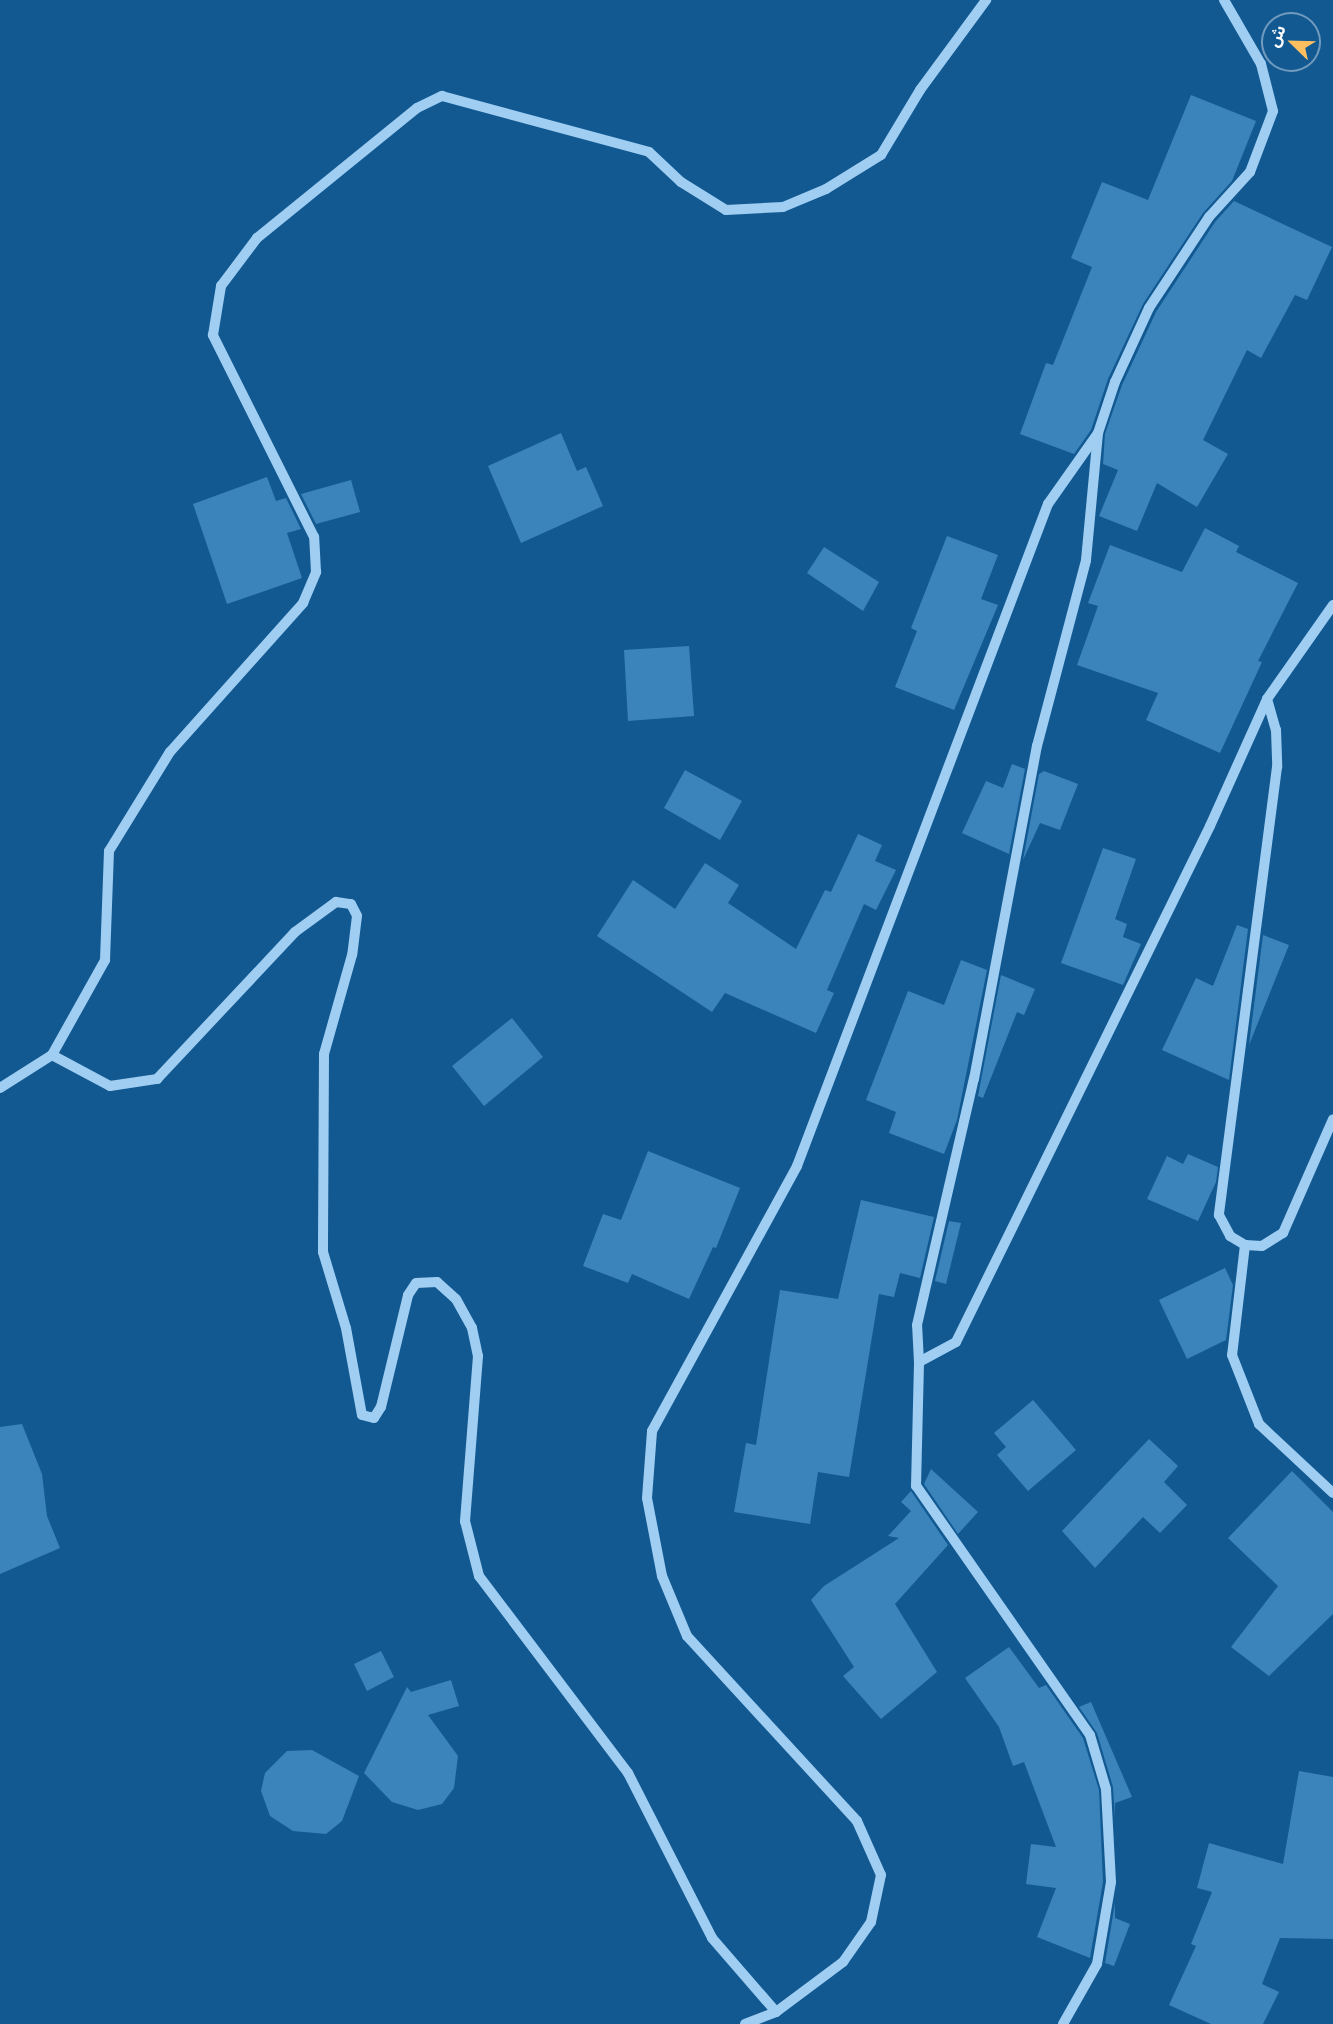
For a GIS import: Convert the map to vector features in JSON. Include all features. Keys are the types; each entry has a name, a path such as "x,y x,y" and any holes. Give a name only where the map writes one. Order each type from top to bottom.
{"street":[{"path":"0,1088 52,1055 105,960 109,851 170,752 303,603 316,572 314,537 213,335 220,286 257,238 417,108 442,96 649,152 681,182 726,210 783,207 826,189 881,155 920,90 986,0"},
{"path":"1063,2024 1097,1964 1111,1881 1106,1789 1090,1735 916,1486 919,1362 917,1325 974,1079 1036,746 1086,560 1098,433 1115,382 1149,308 1209,217 1250,172 1274,111 1261,64 1224,0"},
{"path":"745,2024 776,2012 843,1962 871,1922 881,1875 857,1821 687,1636 662,1576 647,1497 652,1431 797,1166 1048,504 1098,433"},
{"path":"919,1362 956,1342 1210,826 1267,699 1333,604"},
{"path":"1267,699 1276,730 1277,767 1219,1207 1225,1230 1245,1245 1262,1246 1282,1233 1333,1119"},
{"path":"52,1055 110,1086 158,1079 295,932 336,902 351,904 357,916 352,955 324,1054 323,1251 346,1328 362,1415 374,1418 381,1407 408,1295 416,1283 437,1281 456,1299 472,1328 478,1356 465,1521 479,1576 628,1773 712,1938 776,2012"},
{"path":"1245,1245 1232,1355 1259,1424 1333,1493"}],"building":[{"path":"1191,95 1256,121 1232,181 1203,213 1143,304 1108,379 1091,430 1074,454 1020,434 1046,363 1053,365 1092,267 1071,258 1102,182 1148,200"},
{"path":"1234,201 1332,247 1307,300 1295,295 1261,358 1247,350 1203,440 1228,454 1197,507 1157,483 1137,531 1099,516 1118,470 1103,464 1105,434 1122,385 1156,312 1215,222"},
{"path":"561,433 577,471 586,467 603,506 521,543 488,466"},
{"path":"267,477 276,501 286,498 301,529 287,533 302,578 227,604 193,504"},
{"path":"351,480 360,512 316,524 301,494"},
{"path":"1205,528 1239,546 1236,552 1298,583 1258,661 1262,662 1220,753 1146,720 1158,693 1077,665 1098,606 1088,603 1110,545 1182,572"},
{"path":"947,536 998,555 981,599 998,605 954,710 895,687 917,631 911,628"},
{"path":"824,547 879,582 863,611 807,573"},
{"path":"689,646 694,716 628,721 624,650"},
{"path":"1012,764 1025,769 1009,854 962,833 986,781 1003,788"},
{"path":"685,770 742,801 720,840 664,808"},
{"path":"1044,771 1078,784 1060,830 1040,823 1023,860 1039,774"},
{"path":"858,834 882,845 875,861 896,870 876,910 864,904 827,990 834,993 816,1033 725,993 712,1012 597,936 633,880 675,909 705,863 739,885 728,903 796,949 825,890 831,892"},
{"path":"1103,848 1136,859 1115,919 1127,924 1123,937 1141,944 1123,985 1061,963"},
{"path":"1237,925 1248,929 1229,1080 1162,1050 1196,978 1213,986"},
{"path":"1263,935 1289,945 1249,1045"},
{"path":"961,960 987,970 957,1120 944,1154 889,1133 896,1112 866,1100 908,991 944,1005"},
{"path":"1001,975 1035,989 1024,1015 1017,1012 983,1098 978,1096"},
{"path":"512,1018 543,1057 484,1106 452,1066"},
{"path":"648,1151 740,1188 716,1248 713,1247 689,1299 632,1274 628,1283 583,1266 603,1214 621,1220"},
{"path":"1188,1154 1218,1167 1216,1182 1198,1221 1147,1199 1167,1156 1183,1164"},
{"path":"861,1200 934,1217 920,1278 900,1273 894,1297 879,1294 849,1477 818,1472 810,1524 734,1512 746,1443 756,1445 780,1290 838,1299"},
{"path":"949,1221 961,1223 946,1284 935,1281"},
{"path":"1225,1268 1233,1285 1226,1340 1187,1359 1159,1300"},
{"path":"1033,1400 1076,1450 1028,1491 997,1455 1006,1447 994,1433"},
{"path":"22,1424 42,1474 47,1516 60,1548 0,1574 0,1427"},
{"path":"1149,1439 1178,1466 1164,1482 1187,1505 1160,1533 1143,1517 1095,1568 1062,1531"},
{"path":"931,1469 978,1512 958,1534 924,1484"},
{"path":"1292,1471 1333,1512 1333,1614 1269,1676 1231,1647 1278,1586 1228,1538"},
{"path":"911,1491 948,1545 895,1604 937,1672 881,1719 843,1676 854,1667 811,1600 824,1586 899,1538 888,1536 911,1511 901,1502"},
{"path":"1009,1647 1039,1688 1046,1685 1083,1738 1099,1790 1103,1882 1090,1958 1037,1937 1056,1888 1026,1884 1031,1844 1056,1847 1024,1762 1013,1766 999,1727 965,1678"},
{"path":"381,1651 394,1677 367,1691 354,1664"},
{"path":"451,1680 459,1706 428,1715 458,1756 454,1788 442,1804 418,1810 392,1802 364,1773 407,1687 411,1692"},
{"path":"1091,1702 1132,1797 1115,1803 1115,1818 1113,1787 1097,1733 1079,1707"},
{"path":"312,1750 359,1776 342,1821 326,1834 293,1831 270,1816 261,1791 265,1773 287,1751"},
{"path":"1299,1771 1333,1777 1333,1939 1280,1938 1262,1984 1279,1992 1263,2024 1211,2024 1169,2005 1196,1946 1191,1944 1212,1892 1197,1888 1209,1843 1283,1864"},
{"path":"1115,1903 1115,1918 1130,1924 1114,1966 1105,1963"}]}
